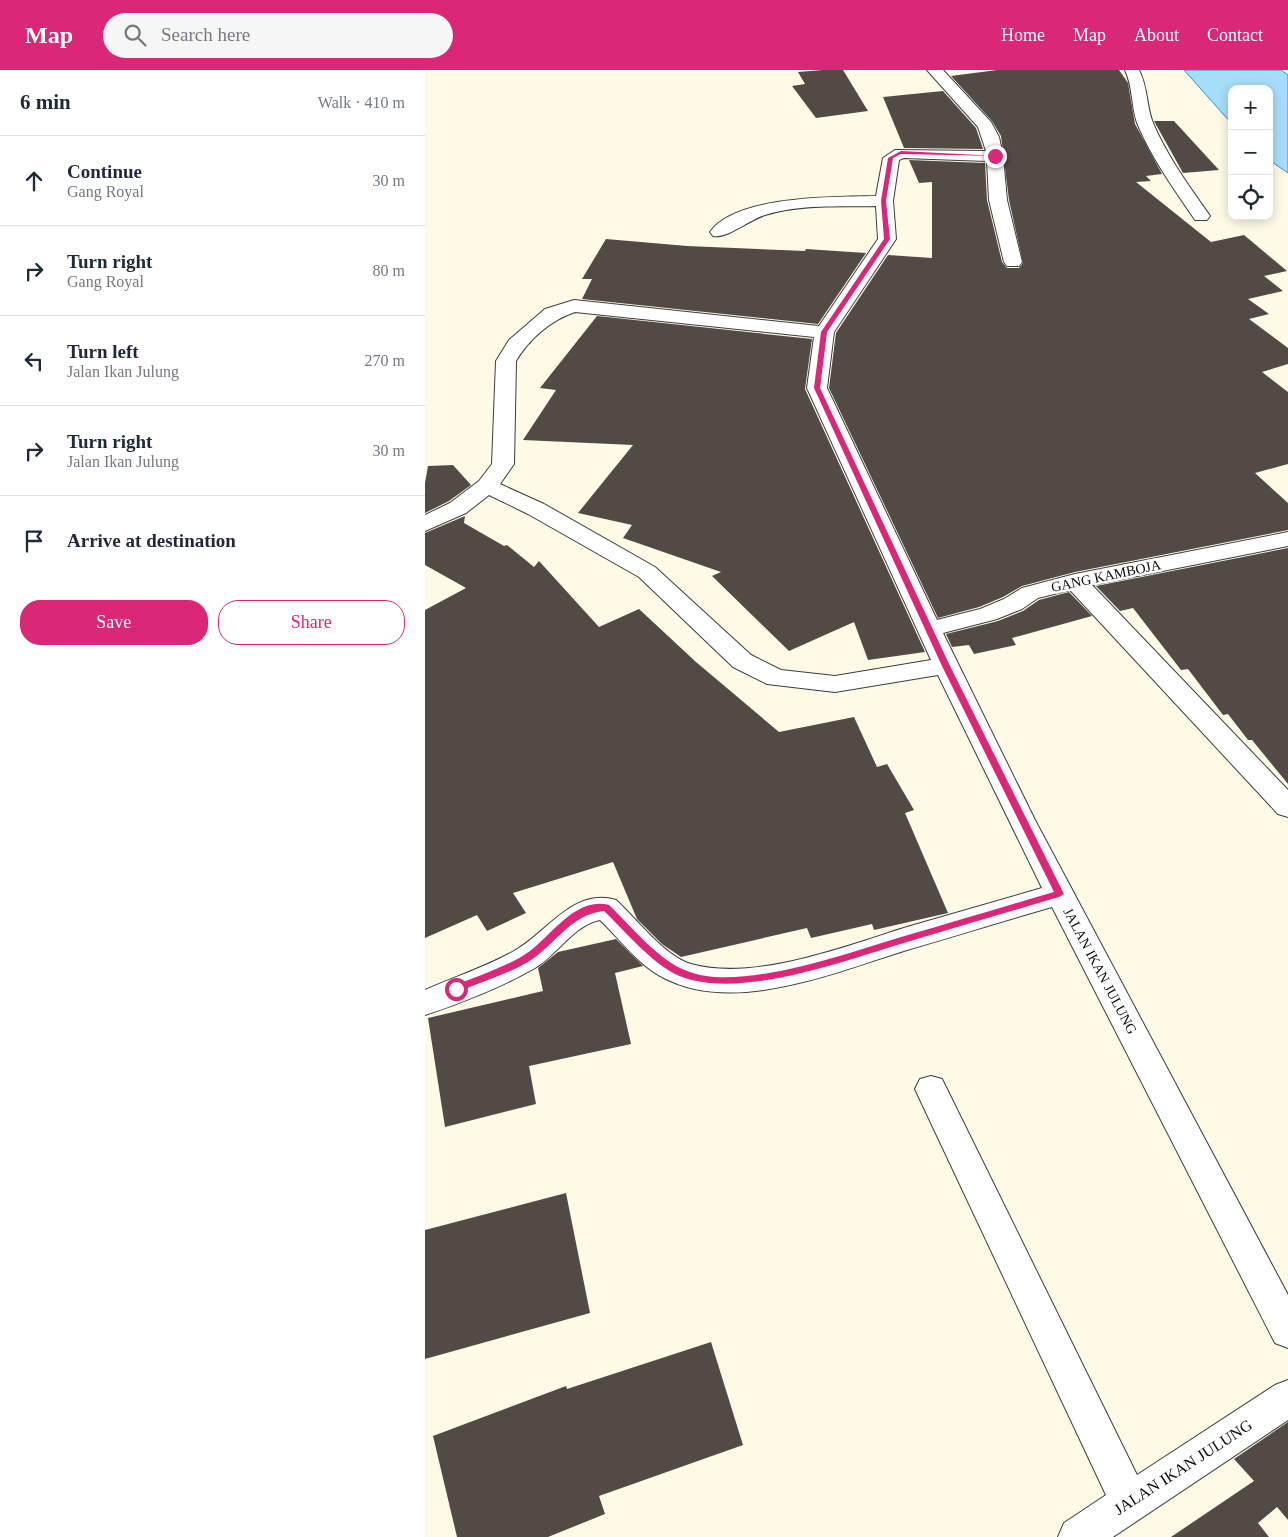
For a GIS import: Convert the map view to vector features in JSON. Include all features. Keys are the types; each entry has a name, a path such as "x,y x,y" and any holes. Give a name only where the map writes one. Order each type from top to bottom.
{"street":[{"path":"935,70 985,126 991,137 995,156 999,200 1013,262"},
{"path":"1132,70 1138,81 1144,120 1160,153 1201,216"},
{"name":"JALAN IKAN JULUNG","path":"995,156 901,153 893,155 889,163 884,201 887,239 824,332 817,388 946,666 1059,894 1288,1331"},
{"path":"719,232 743,217 771,209 812,203 884,201"},
{"path":"425,524 458,508 487,486 503,464 505,361 516,344 552,313 574,306 824,332"},
{"path":"487,486 536,509 647,572 742,660 776,678 835,684 946,666"},
{"name":"GANG KAMBOJA","path":"930,629 988,614 1013,604 1030,593 1075,582 1288,539"},
{"path":"1075,582 1288,807"},
{"path":"425,1003 526,959 573,918 590,909 606,908 670,967 687,975 737,980 775,975 864,952 1059,894"},
{"path":"931,1089 1130,1502"},
{"name":"JALAN IKAN JULUNG","path":"1079,1536 1288,1398"}],"water":[{"path":"1184,70 1281,70 1288,75 1288,173 1273,163 1273,85 1228,85 1228,120"}],"building":[{"path":"843,70 868,111 816,118 792,86 805,84 798,72"},
{"path":"997,70 1119,70 1128,83 1135,124 1162,174 1146,176 1151,181 1136,182 1211,242 1244,235 1287,271 1264,276 1283,291 1248,299 1269,314 1249,319 1288,348 1288,364 1262,372 1288,392 1288,464 1255,473 1288,503 1288,530 1075,572 1022,586 1003,597 979,607 938,618 829,388 836,333 888,255 932,258 932,182 919,183 909,160 985,163 987,200 1002,262 1007,268 1019,268 1023,263 1009,200 1001,136 992,121 951,76"},
{"path":"943,91 976,128 983,149 904,148 883,97"},
{"path":"1154,121 1174,121 1219,170 1183,173"},
{"path":"606,239 687,246 805,251 806,249 866,253 818,324 582,299 592,279 582,279"},
{"path":"597,316 812,339 805,389 925,652 868,660 854,622 789,651 712,576 721,572 623,538 632,525 578,513 633,445 523,440 556,390 540,388"},
{"path":"453,465 471,485 449,501 425,513 425,483 428,466"},
{"path":"465,516 464,523 504,546 507,545 534,567 539,561 599,627 639,609 696,662 779,732 854,717 877,767 887,764 914,810 905,813 948,913 874,930 872,924 811,938 807,928 681,957 662,944 637,919 613,862 513,893 526,913 487,931 477,915 425,938 425,610 466,588 425,565 425,533"},
{"path":"1288,548 1288,784 1252,740 1248,740 1228,714 1223,715 1188,669 1181,670 1133,608 1120,611 1096,586"},
{"path":"1069,592 1092,616 1012,638 1016,645 974,654 969,645 952,647 946,634 998,621 1023,611 1039,600"},
{"path":"616,939 643,966 615,973 631,1044 529,1066 536,1104 445,1127 428,1018 543,991 538,968 558,952"},
{"path":"566,1193 590,1313 425,1359 425,1230"},
{"path":"711,1342 743,1445 599,1496 605,1514 548,1537 457,1537 433,1436 566,1386 567,1389"},
{"path":"1288,1422 1288,1520 1277,1507 1258,1523 1269,1537 1171,1537 1254,1481 1234,1459"}],"route":[{"path":"456,989 526,959 573,918 590,909 606,908 649,950 670,967 687,975 711,980 737,980 775,975 864,952 1059,894 946,666 817,388 824,332 887,239 884,201 888,169 893,155 901,153 945,153 995,156"}]}
